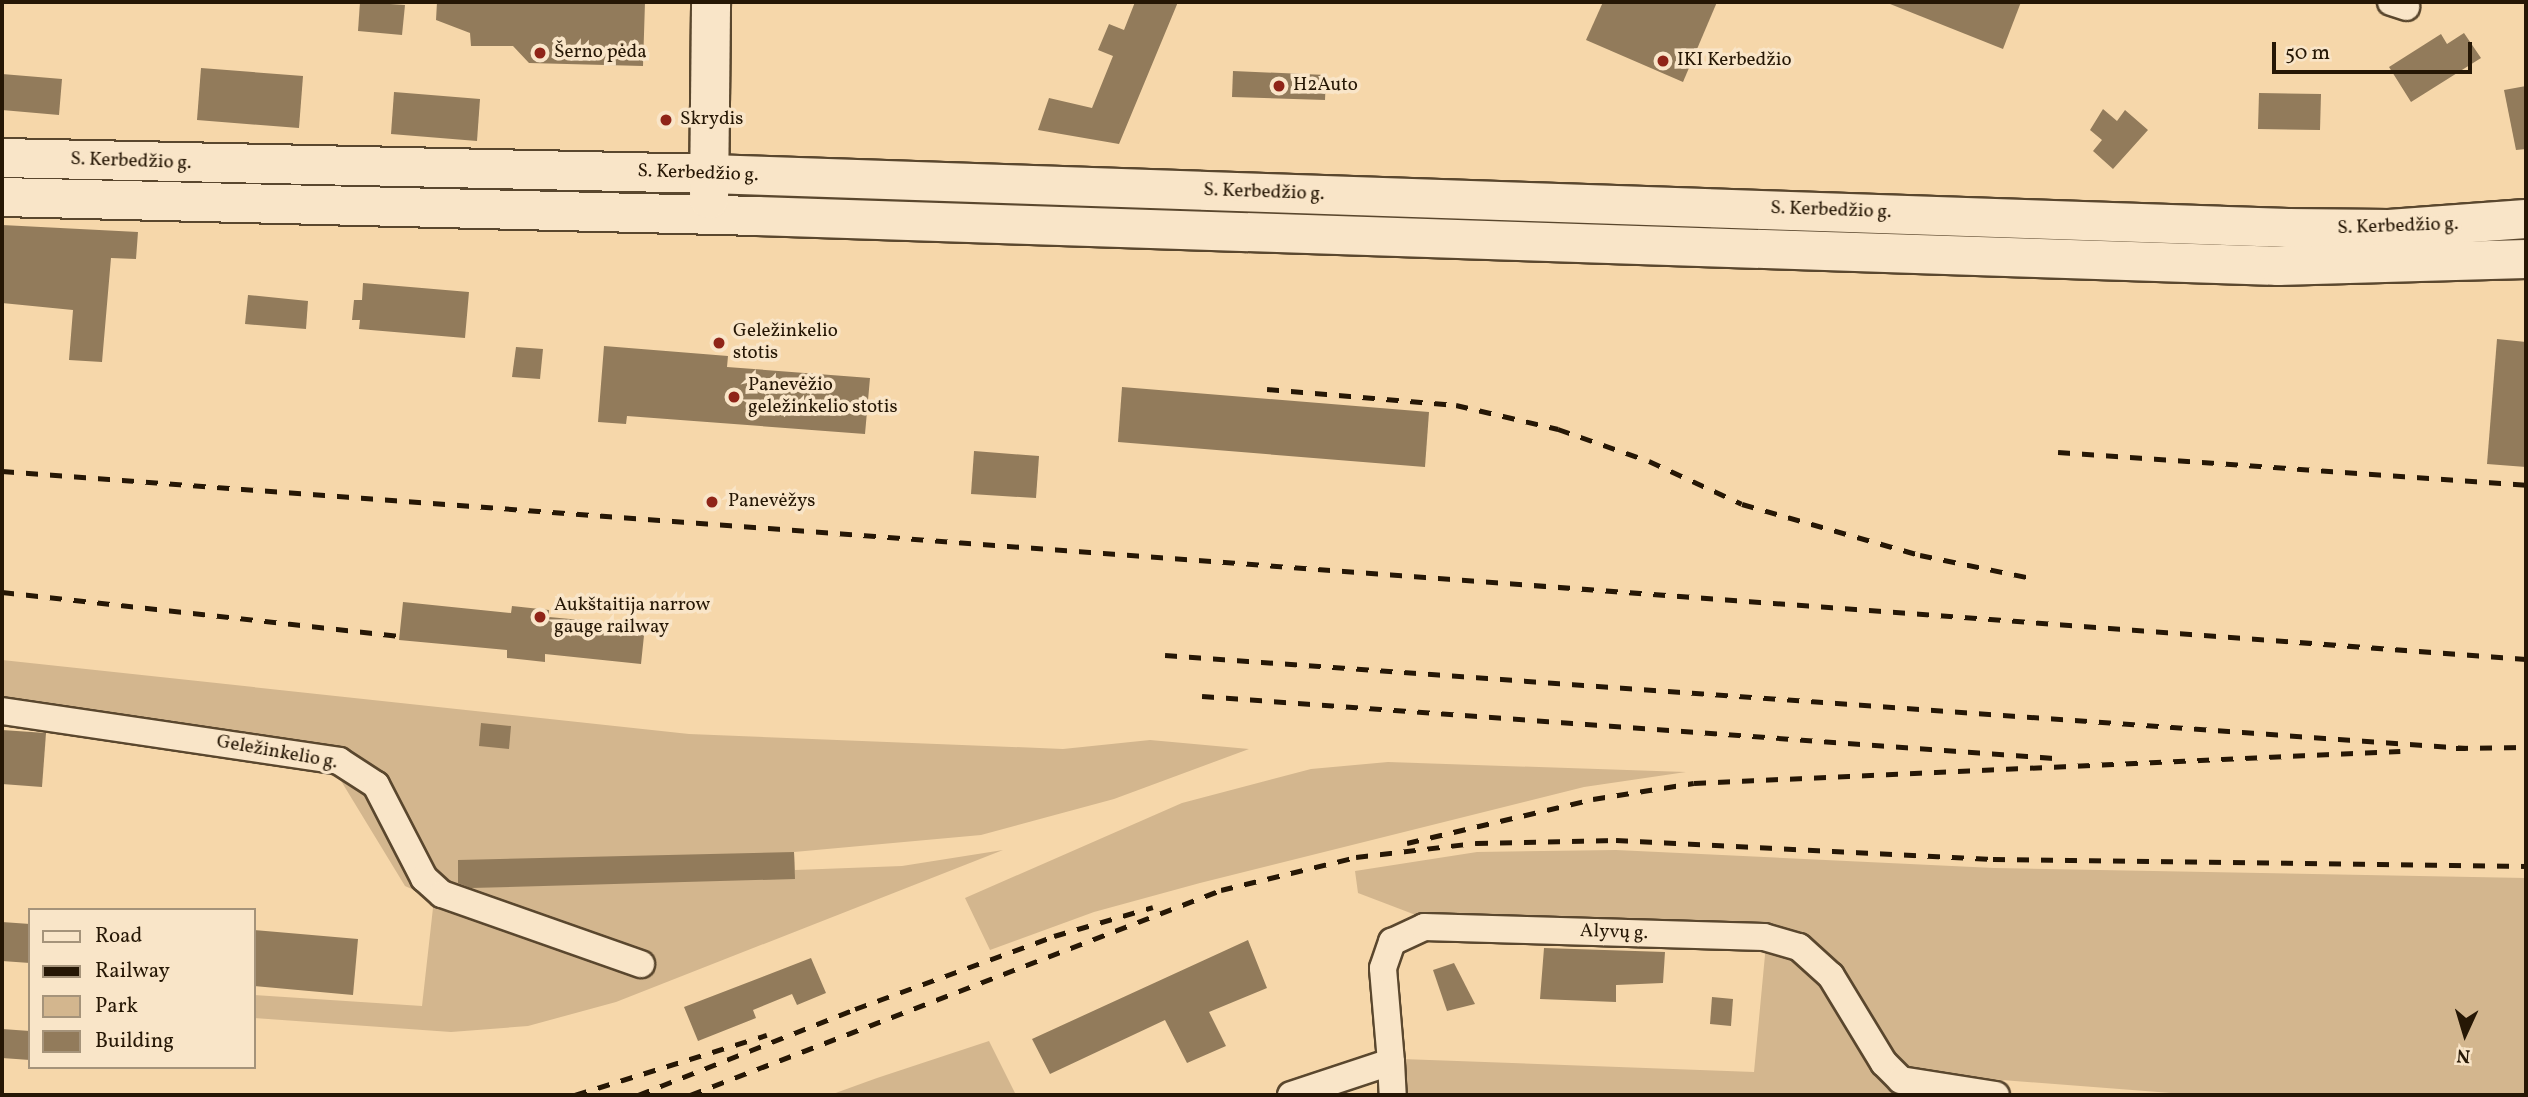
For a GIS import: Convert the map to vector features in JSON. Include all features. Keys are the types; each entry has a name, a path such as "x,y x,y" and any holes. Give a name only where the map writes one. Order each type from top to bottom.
{"main road":[{"path":"708,215 710,2"},
{"name":"S. Kerbedžio g.","path":"2,158 710,174 2300,228 2389,229 2526,219"},
{"name":"S. Kerbedžio g.","path":"2,197 708,215 2291,266 2526,259"},
{"path":"1430,198 1430,240"},
{"path":"1836,252 1837,211"}],"street":[{"name":"Geležinkelio g.","path":"2,711 339,761 376,785 424,877 442,894 641,964"},
{"name":"Alyvų g.","path":"1393,1095 1383,968 1392,942 1424,927 1764,937 1799,947 1831,976 1884,1063 1901,1080 1996,1095"},
{"path":"1292,1095 1391,1062"}],"green space":[{"path":"2,660 689,734 1063,749 1150,740 1249,749 1114,799 981,835 794,852 795,870 902,866 1003,850 616,1002 528,1026 451,1032 256,1018 256,995 422,1006 434,899 405,886 335,771 2,704"},
{"path":"1388,762 1686,772 1584,787 1200,883 1094,912 990,950 965,898 1182,803 1311,769"},
{"path":"1616,850 1994,868 2526,878 2526,1095 2197,1095 1924,1074 1922,1095 1403,1095 1402,1059 1754,1072 1768,923 1421,917 1358,893 1355,871 1477,852"},
{"path":"989,1041 1016,1095 830,1095 877,1078"}],"building":[{"path":"360,2 405,5 402,35 358,31"},
{"path":"437,2 645,2 643,66 529,63 513,46 471,46 470,33 436,20"},
{"path":"1135,2 1178,2 1119,144 1038,130 1049,98 1092,108 1113,56 1098,50 1109,24 1124,30"},
{"name":"IKI Kerbedžio","path":"1603,2 1717,2 1683,82 1586,40"},
{"path":"1885,2 2021,2 2003,49"},
{"path":"2464,33 2481,58 2411,102 2389,67 2441,34 2447,44"},
{"path":"201,68 303,76 299,128 197,120"},
{"name":"H2Auto","path":"1233,71 1326,75 1325,100 1232,97"},
{"path":"2,74 62,79 59,115 2,110"},
{"path":"2526,86 2526,149 2516,150 2504,90"},
{"path":"394,92 480,99 477,141 391,134"},
{"path":"2259,93 2321,94 2320,130 2258,129"},
{"path":"2103,109 2117,121 2125,110 2148,130 2113,169 2093,151 2102,140 2090,130"},
{"path":"2,225 138,232 136,259 111,258 102,362 69,360 73,310 2,303"},
{"path":"363,283 469,292 465,338 359,329 360,320 352,320 354,300 362,300"},
{"path":"248,295 308,301 306,329 245,324"},
{"path":"2497,339 2526,342 2526,467 2487,464"},
{"name":"Panevėžio geležinkelio stotis","path":"604,346 728,356 727,367 870,378 865,434 627,416 626,424 598,422"},
{"path":"516,347 543,349 540,379 512,377"},
{"path":"1122,387 1429,412 1425,467 1118,442"},
{"path":"974,451 1039,456 1036,498 971,494"},
{"path":"403,602 511,613 512,606 549,610 549,617 645,626 641,664 545,654 545,662 507,658 507,650 399,640"},
{"path":"481,723 511,726 509,749 479,746"},
{"path":"2,730 46,733 42,787 2,784"},
{"path":"794,852 795,879 471,888 458,883 458,860"},
{"path":"2,922 28,924 28,963 2,961"},
{"path":"256,930 358,939 353,995 256,986"},
{"path":"1248,940 1267,988 1209,1012 1226,1046 1187,1063 1165,1020 1050,1074 1032,1039"},
{"path":"1544,948 1665,952 1663,983 1616,985 1616,1002 1540,999"},
{"path":"811,958 826,993 797,1005 792,994 753,1010 756,1018 698,1041 684,1007"},
{"path":"1454,963 1475,1004 1447,1011 1433,970"},
{"path":"1712,997 1733,999 1731,1026 1710,1024"},
{"path":"2,1029 28,1031 28,1060 2,1058"}],"railway":[{"path":"1267,389 1456,405 1558,429 1649,461 1742,504 1920,555 2031,578"},
{"path":"2058,452 2526,485"},
{"path":"2,471 2526,659"},
{"path":"2,592 400,636"},
{"path":"1165,655 2466,748"},
{"path":"1202,696 2054,758"},
{"path":"2456,748 2526,747"},
{"path":"1407,843 1593,799 1694,783 2400,751"},
{"path":"690,1095 1221,890 1356,857 1476,843 1616,840 1993,859 2526,866"},
{"path":"638,1095 855,1009 1054,936 1153,907"},
{"path":"575,1095 767,1035"}],"place":[{"name":"Šerno pėda","path":"540,53"},
{"name":"IKI Kerbedžio","path":"1663,61"},
{"name":"H2Auto","path":"1279,86"},
{"name":"Skrydis","path":"666,120"},
{"name":"Geležinkelio stotis","path":"719,343"},
{"name":"Panevėžio geležinkelio stotis","path":"734,397"},
{"name":"Panevėžys","path":"712,502"},
{"name":"Aukštaitija narrow gauge railway","path":"540,617"}]}
